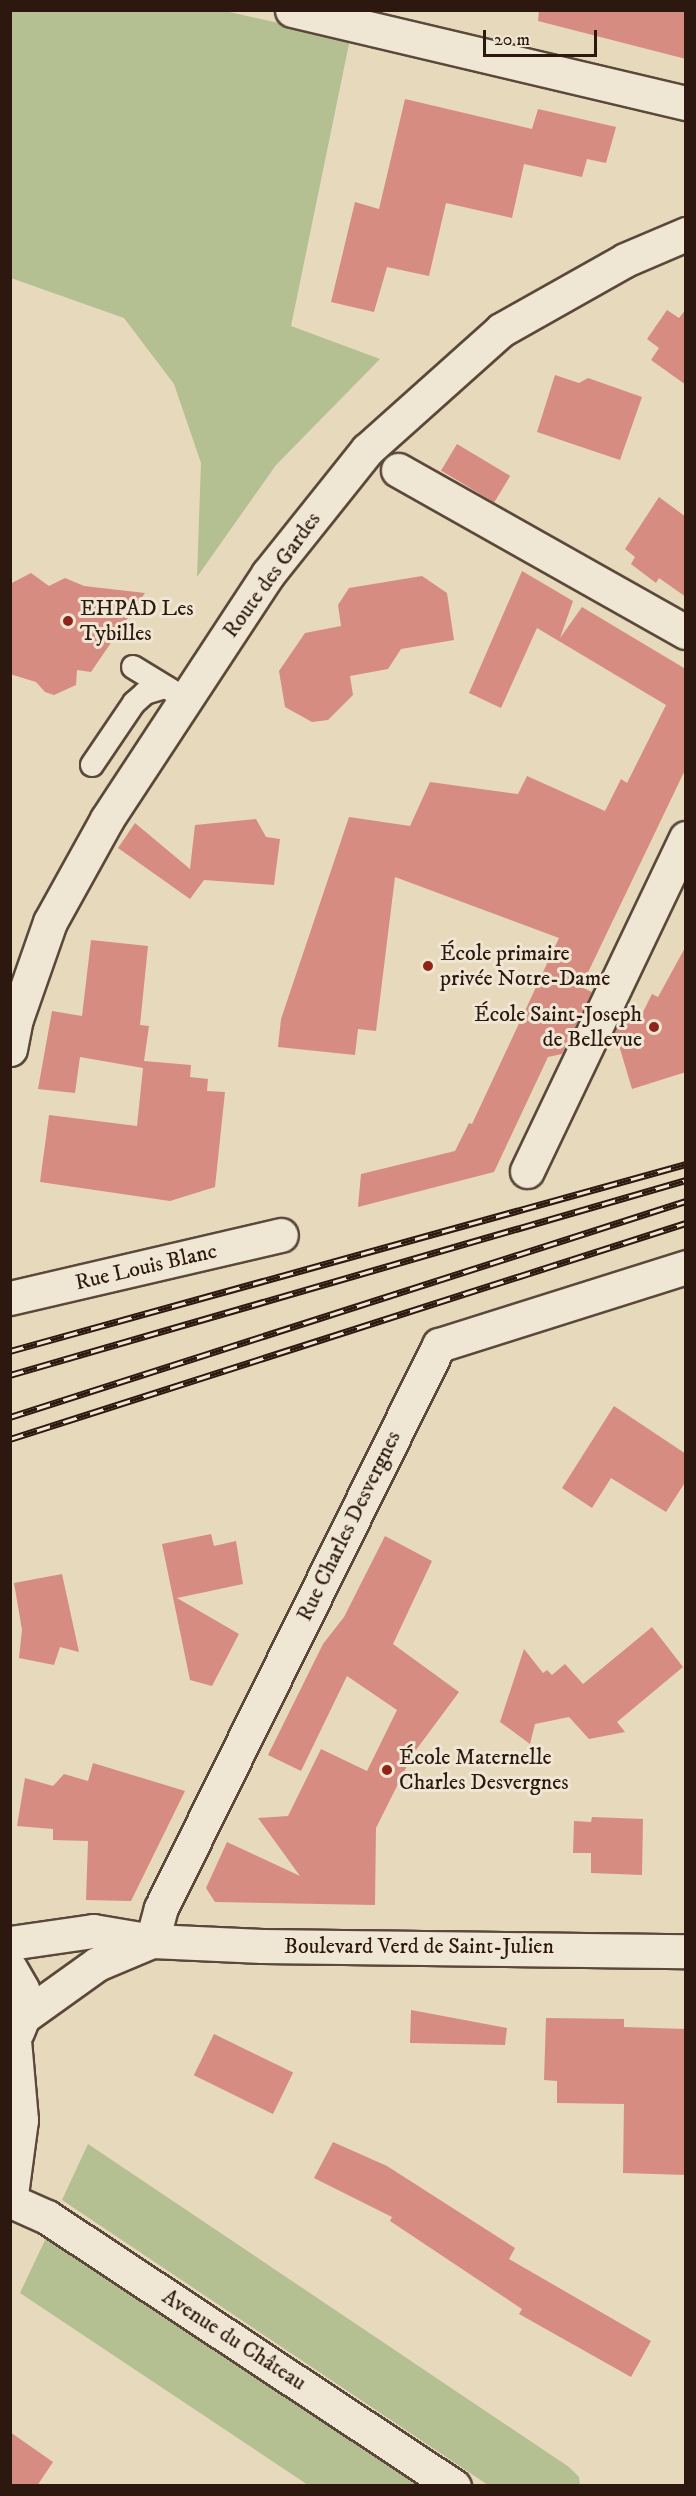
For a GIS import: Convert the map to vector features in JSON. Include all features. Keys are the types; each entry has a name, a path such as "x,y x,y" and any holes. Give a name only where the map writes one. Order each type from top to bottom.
{"street":[{"path":"292,10 686,103"},
{"name":"Route des Gardes","path":"10,1049 16,1019 50,922 175,693 367,450 501,330 626,260 686,234"},
{"path":"398,470 686,632"},
{"path":"527,1171 683,849"},
{"name":"Rue Louis Blanc","path":"10,1298 281,1234"},
{"name":"Rue Charles Desvergnes","path":"152,1941 160,1908 439,1345 686,1267"},
{"name":"Boulevard Verd de Saint-Julien","path":"10,1943 93,1931 152,1941 262,1946 686,1951"},
{"name":"Boulevard Verd de Saint-Julien","path":"16,2034 97,1964 152,1941"},
{"path":"10,1968 21,1989 16,2034 21,2120 11,2201"},
{"name":"Avenue du Château","path":"11,2201 47,2217 454,2486"}],"lane":[{"path":"134,667 175,693"},
{"path":"92,765 134,703 145,693 175,693"}],"green space":[{"path":"11,11 225,11 350,39 291,326 380,359 276,465 197,577 201,463 174,384 124,318 11,278"},
{"path":"88,2144 569,2467 579,2477 580,2485 488,2485 62,2200"},
{"path":"46,2238 422,2485 308,2485 20,2293"}],"building":[{"path":"539,10 686,10 686,59 538,21"},
{"path":"405,99 532,129 538,109 616,127 606,163 587,159 582,177 524,164 512,218 446,203 429,276 387,267 374,312 331,302 355,202 379,209"},
{"path":"686,309 686,385 651,360 659,348 647,339 667,310 679,318"},
{"path":"555,375 579,383 588,378 642,397 620,460 537,432"},
{"path":"457,444 510,476 494,503 441,471"},
{"path":"659,497 686,517 686,597 659,578 656,583 631,564 635,557 625,549"},
{"path":"522,571 573,601 560,638 582,607 684,668 686,665 686,768 581,987 592,992 562,1054 548,1057 494,1172 358,1207 361,1174 455,1151 469,1123 472,1124 559,938 395,877 376,1031 358,1029 355,1055 278,1047 281,1019 349,817 410,826 430,782 518,794 527,776 605,811 621,779 627,783 666,705 537,628 501,708 469,693"},
{"name":"EHPAD Les Tybilles","path":"31,573 49,586 65,578 84,586 145,593 91,672 77,670 76,685 54,695 45,692 36,682 10,674 10,584"},
{"path":"422,576 447,593 454,640 401,649 388,669 350,676 353,695 328,720 312,722 285,707 279,671 305,633 341,626 338,605 349,588"},
{"path":"256,819 266,837 280,839 274,885 204,880 190,899 118,848 135,823 190,869 195,825"},
{"path":"91,940 148,946 140,1025 149,1026 144,1061 191,1065 190,1077 208,1079 207,1091 225,1092 215,1187 170,1201 40,1182 49,1115 137,1126 143,1068 80,1057 75,1093 38,1089 52,1011 82,1016"},
{"path":"686,946 686,1072 632,1089 618,1042 608,1044 625,1008 641,1016 652,994 658,997"},
{"path":"614,1406 686,1454 686,1481 666,1512 611,1478 592,1508 562,1488"},
{"path":"211,1534 214,1546 236,1541 243,1584 177,1598 239,1634 212,1686 190,1680 162,1544"},
{"path":"385,1536 432,1561 393,1644 459,1692 413,1754 376,1828 375,1905 215,1902 206,1888 227,1842 300,1876 258,1818 288,1816 321,1749 367,1771 397,1710 347,1676 301,1771 268,1755 323,1644 344,1617"},
{"path":"62,1574 79,1652 60,1647 54,1665 19,1658 22,1630 14,1583"},
{"path":"652,1627 683,1667 617,1722 625,1732 589,1739 569,1717 535,1724 530,1744 500,1722 524,1649 543,1673 547,1670 552,1675 565,1664 583,1684"},
{"path":"93,1763 185,1791 131,1901 86,1900 88,1841 53,1840 53,1829 17,1826 25,1778 53,1786 64,1774 88,1781"},
{"path":"592,1817 643,1819 642,1875 591,1873 591,1853 573,1853 574,1821 591,1822"},
{"path":"411,2010 507,2028 505,2045 410,2043"},
{"path":"546,2018 624,2019 624,2027 686,2029 686,2175 623,2173 624,2104 557,2103 557,2081 544,2080"},
{"path":"214,2034 293,2073 273,2114 194,2075"},
{"path":"333,2142 387,2166 515,2248 509,2259 651,2341 631,2377 519,2314 522,2309 390,2221 392,2217 314,2178"},
{"path":"10,2432 53,2462 37,2486 10,2486"}],"railway":[{"path":"10,1351 686,1164"},
{"path":"10,1375 686,1180"},
{"path":"10,1417 686,1201"},
{"path":"10,1439 686,1223"}],"place":[{"name":"EHPAD Les Tybilles","path":"68,621"},
{"name":"École primaire privée Notre-Dame","path":"428,966"},
{"name":"École Saint-Joseph de Bellevue","path":"654,1027"},
{"name":"École Maternelle Charles Desvergnes","path":"387,1770"}]}
